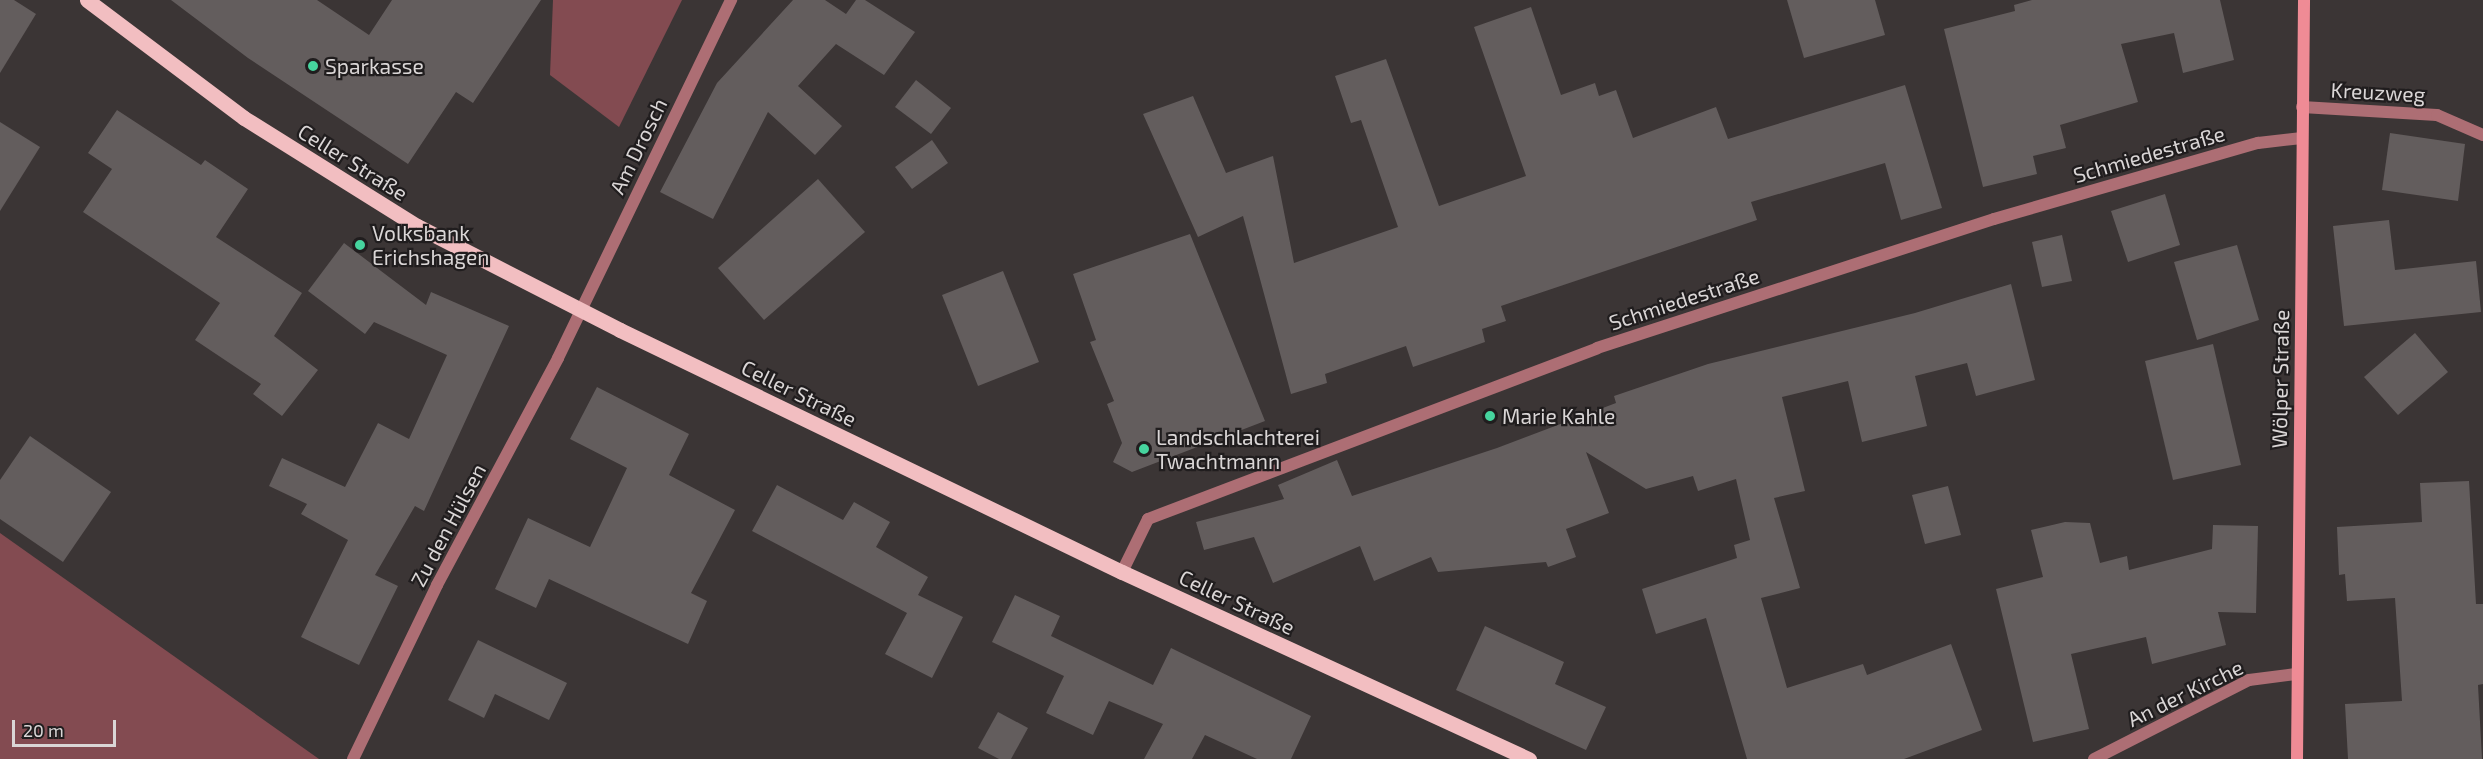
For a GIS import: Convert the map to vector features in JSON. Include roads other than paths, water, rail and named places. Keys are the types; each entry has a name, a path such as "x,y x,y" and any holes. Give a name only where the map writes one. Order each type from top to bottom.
{"main road":[{"name":"Celler Straße","path":"87,0 147,48 306,159 417,226 581,310 1122,572 1529,759"}],"street":[{"name":"Am Drosch","path":"581,310 731,0"},
{"name":"Wölper Straße","path":"2297,759 2304,0"},
{"name":"Kreuzweg","path":"2302,107 2437,115 2483,135"},
{"name":"Schmiedestraße","path":"1122,572 1148,519 1511,379 1994,219 2258,143 2302,138"},
{"name":"Zu den Hülsen","path":"353,759 437,585 581,310"},
{"name":"An der Kirche","path":"2094,759 2249,680 2296,674"}],"place":[{"name":"Sparkasse","path":"313,66"},
{"name":"Volksbank Erichshagen","path":"360,245"},
{"name":"Marie Kahle","path":"1490,416"},
{"name":"Landschlachterei Twachtmann","path":"1144,449"}]}
